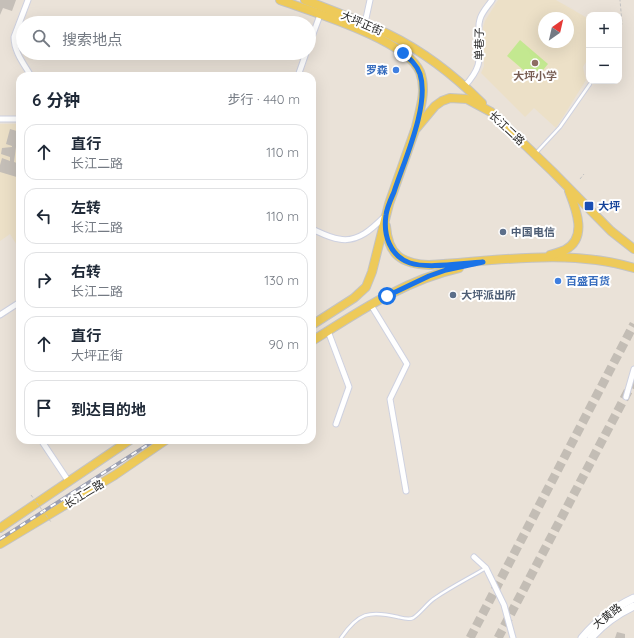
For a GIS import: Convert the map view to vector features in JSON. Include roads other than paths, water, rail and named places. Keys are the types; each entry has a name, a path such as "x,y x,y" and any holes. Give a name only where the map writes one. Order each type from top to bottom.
{"main road":[{"name":"大坪正街","path":"280,0 377,38 398,49 411,59 420,74 423,90 415,130"},
{"name":"大坪正街","path":"305,0 365,23 406,44 437,65 491,112"},
{"name":"长江二路","path":"316,322 354,298 366,287 372,272 386,215 415,130 435,106 450,98 467,99 491,112 611,231 634,249"},
{"name":"长江二路","path":"545,257 566,250 574,243 579,233 577,213 569,188"},
{"name":"长江二路","path":"386,215 387,236 396,255 418,265 429,266 545,257 596,260 619,263 634,268"},
{"name":"长江二路","path":"316,338 400,289 446,270 483,262"},
{"name":"长江二路","path":"0,528 124,444"},
{"name":"长江二路","path":"0,544 115,475 160,444"},
{"name":"大黄路","path":"582,638 593,625 607,613 634,598"},
{"name":"大黄路","path":"591,638 598,629 612,618 634,606"}],"street":[{"path":"22,16 28,0"},
{"path":"365,23 370,0"},
{"name":"单巷子","path":"464,87 474,76 480,59 478,26 480,19 492,0"},
{"path":"316,26 320,15"},
{"path":"16,32 14,37 16,48"},
{"path":"21,60 29,72"},
{"path":"299,72 304,60"},
{"path":"0,119 16,119"},
{"path":"316,231 340,240 357,238 369,231 386,215"},
{"path":"0,315 16,305"},
{"path":"371,305 408,364 390,399 406,491"},
{"path":"328,331 349,387 336,424"},
{"path":"626,397 634,369"},
{"path":"44,444 69,482"},
{"path":"474,557 486,568 504,605 513,638"}],"lane":[{"path":"535,154 560,127 590,84"},
{"path":"341,638 358,618 370,614 382,613 407,619 412,618 435,598 486,568"}],"tunnel":[{"path":"470,638 634,324"},
{"path":"498,638 634,380"}],"railway":[{"path":"0,539 149,444"}],"place":[{"name":"大坪小学","path":"535,63"},
{"name":"罗森","path":"396,70"},
{"name":"大坪","path":"589,206"},
{"name":"中国电信","path":"503,232"},
{"name":"百盛百货","path":"558,281"},
{"name":"大坪派出所","path":"453,295"}]}
